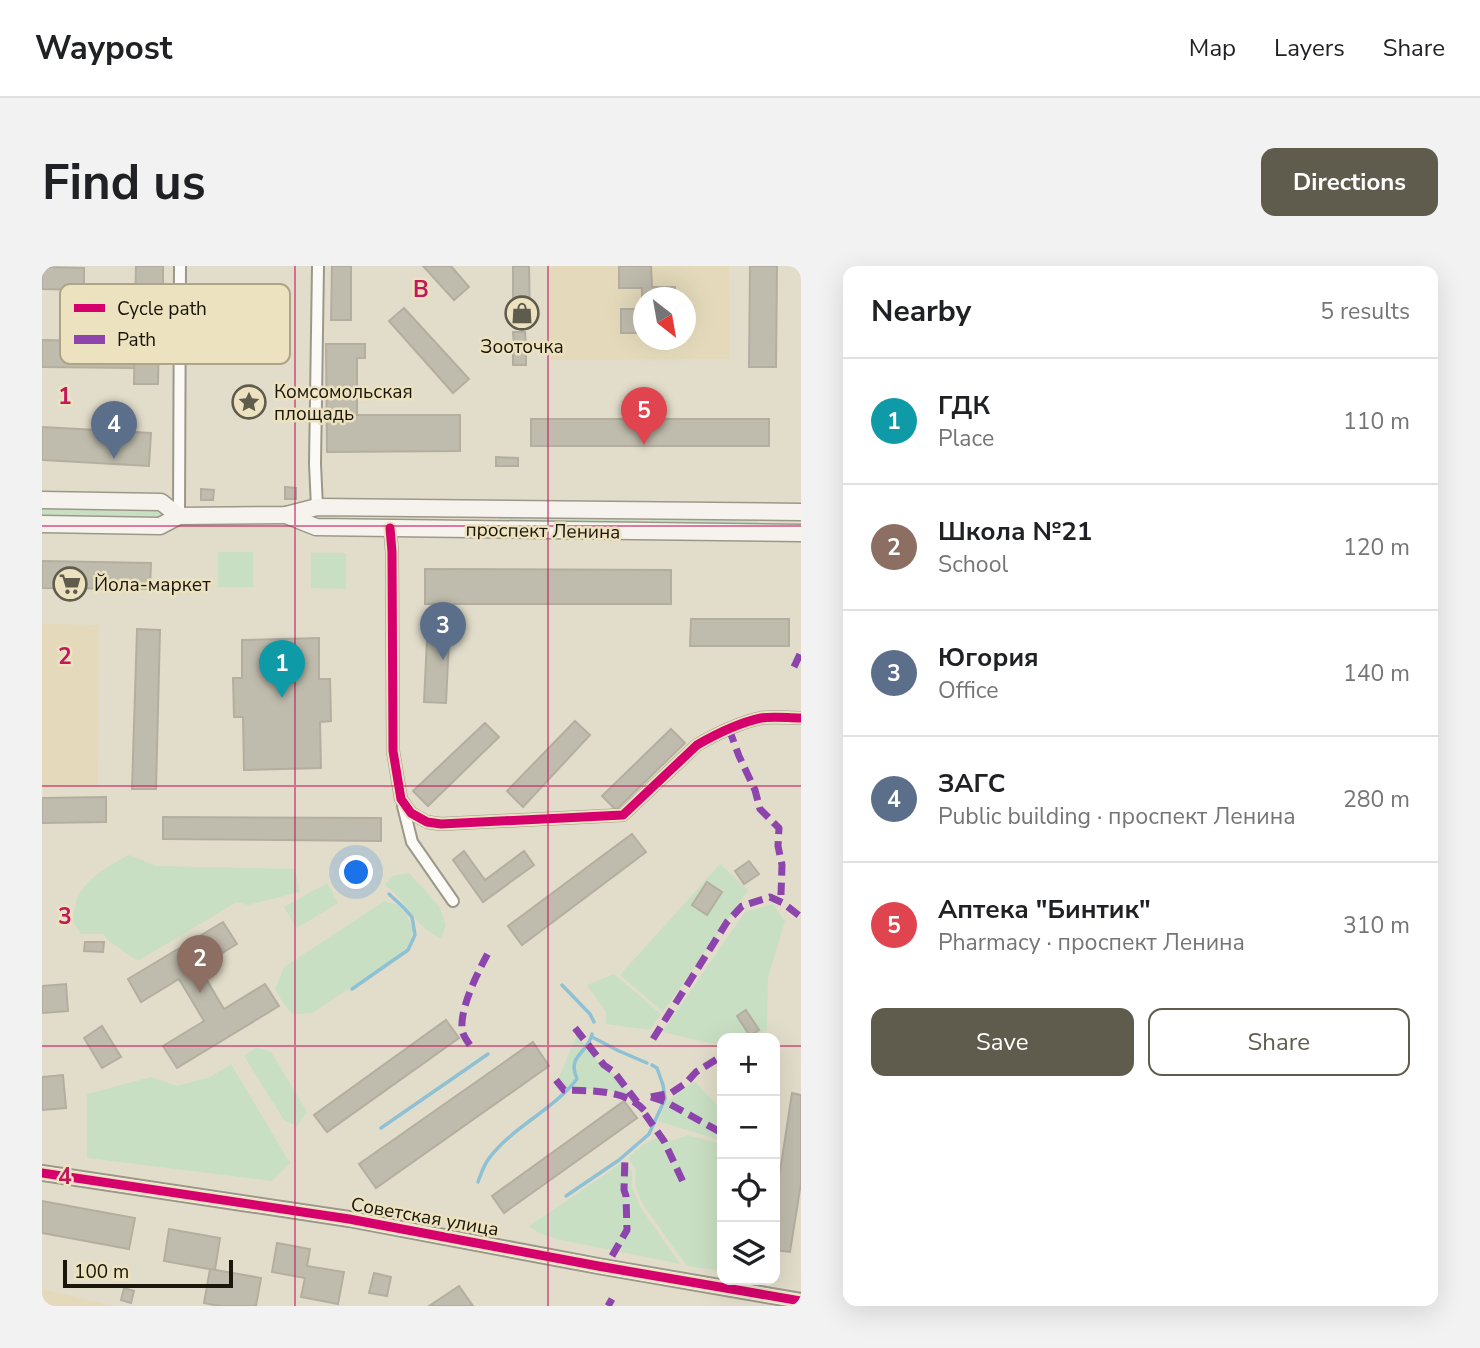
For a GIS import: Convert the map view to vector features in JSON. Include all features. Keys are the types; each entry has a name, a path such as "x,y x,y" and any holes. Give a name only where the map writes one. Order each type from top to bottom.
{"main road":[{"name":"проспект Ленина","path":"42,500 161,502 179,516"},
{"name":"проспект Ленина","path":"42,524 160,526 179,516 286,515 317,507 801,512"},
{"name":"проспект Ленина","path":"286,515 316,527 801,533"}],"street":[{"path":"180,266 180,284"},
{"path":"317,507 315,451 318,266"},
{"path":"179,516 180,364"},
{"path":"390,528 394,751 401,799 412,842 453,901"},
{"path":"401,799 411,813 427,822 441,824 623,815 697,745 708,738 760,718 801,718"},
{"name":"Советская улица","path":"42,1173 349,1219 801,1301"}],"shaded area":[{"path":"550,266 729,266 730,359 550,360"},
{"path":"42,624 99,625 98,786 42,787"},
{"path":"42,1289 115,1306 42,1306"}],"green space":[{"path":"42,509 161,510 161,517 42,516"},
{"path":"499,515 640,517 640,525 499,523"},
{"path":"651,517 759,518 759,525 651,524"},
{"path":"218,552 253,552 253,587 218,587"},
{"path":"311,553 346,553 346,589 311,588"},
{"path":"128,855 156,866 295,869 300,892 248,905 237,902 138,961 103,934 81,934 73,921 76,901 86,885 99,873"},
{"path":"720,864 748,890 663,1012 620,975"},
{"path":"409,873 439,906 446,925 441,938 424,928 385,885 392,876"},
{"path":"327,883 338,903 297,928 284,907"},
{"path":"384,901 398,905 407,916 413,930 409,946 312,1013 293,1014 275,989 284,967"},
{"path":"773,904 785,921 768,978 767,1030 761,1033 717,1033 717,1045 662,1032 745,912"},
{"path":"614,974 661,1014 650,1030 606,1024 606,1012 587,985"},
{"path":"577,1035 601,1065 614,1074 631,1097 614,1091 565,1087 558,1079"},
{"path":"256,1047 271,1052 307,1112 297,1126 284,1120 244,1056"},
{"path":"231,1064 290,1163 272,1181 87,1158 87,1094 151,1077 177,1086 210,1077"},
{"path":"694,1081 717,1105 717,1139 658,1121 666,1102"},
{"path":"687,1135 717,1143 717,1270 687,1266 642,1203 635,1185 636,1170 628,1158 644,1144 657,1138 672,1141"},
{"path":"625,1161 632,1172 632,1187 641,1208 680,1264 561,1240 541,1234 529,1226"}],"building":[{"path":"136,266 163,266 163,284 135,284"},
{"path":"332,266 351,266 351,320 331,320"},
{"path":"423,266 451,266 469,287 454,300"},
{"path":"513,266 529,266 530,317 521,326 513,318"},
{"path":"619,266 651,266 652,287 619,288"},
{"path":"750,266 777,266 776,367 749,367"},
{"path":"42,267 84,268 84,284 60,284 60,289 42,289"},
{"path":"404,308 469,379 453,393 389,321"},
{"path":"621,309 633,309 633,333 621,333"},
{"path":"513,332 525,332 526,345 514,345"},
{"path":"42,340 60,340 60,364 134,364 134,368 42,367"},
{"path":"326,344 365,344 365,358 357,358 357,415 460,415 460,451 327,452"},
{"path":"513,347 526,347 526,365 513,365"},
{"path":"134,364 158,364 158,384 134,384"},
{"path":"531,419 769,419 769,446 531,446"},
{"path":"42,427 151,433 149,466 42,460"},
{"path":"496,457 518,458 518,466 496,466"},
{"path":"285,487 296,488 296,499 285,499"},
{"path":"201,489 214,490 213,500 201,500"},
{"path":"42,561 151,563 150,589 42,588"},
{"path":"425,569 671,570 671,604 425,604"},
{"path":"691,619 789,619 789,646 690,646"},
{"path":"137,629 160,630 156,789 132,789"},
{"path":"319,638 319,679 330,679 331,721 320,722 321,768 244,770 243,717 234,717 233,678 242,678 242,640"},
{"path":"427,639 449,640 446,703 424,702"},
{"path":"575,721 590,735 523,807 507,791"},
{"path":"485,723 499,737 428,806 413,791"},
{"path":"671,729 685,743 616,810 602,796"},
{"path":"106,797 106,822 42,823 42,798"},
{"path":"163,817 381,818 381,841 163,839"},
{"path":"632,834 646,852 522,945 508,926"},
{"path":"464,851 485,880 524,851 534,865 483,902 453,860"},
{"path":"749,861 759,874 744,884 735,871"},
{"path":"707,882 722,892 707,915 692,905"},
{"path":"223,922 237,944 199,967 224,1009 265,984 279,1006 177,1068 163,1046 204,1021 179,979 141,1002 128,979"},
{"path":"85,942 104,942 103,952 84,951"},
{"path":"66,984 68,1011 42,1013 42,986"},
{"path":"746,1010 759,1030 748,1033 737,1016"},
{"path":"446,1020 459,1038 327,1132 314,1115"},
{"path":"102,1026 121,1057 102,1068 84,1038"},
{"path":"533,1042 549,1066 376,1188 359,1164"},
{"path":"63,1075 66,1108 42,1110 42,1077"},
{"path":"792,1093 801,1095 801,1183 790,1252 780,1251 780,1171"},
{"path":"624,1101 637,1118 504,1213 492,1196"},
{"path":"42,1201 135,1218 129,1249 42,1233"},
{"path":"169,1229 220,1238 215,1270 164,1261"},
{"path":"277,1243 310,1249 307,1266 344,1272 338,1304 301,1297 305,1278 272,1272"},
{"path":"210,1269 261,1278 256,1306 219,1306 204,1303"},
{"path":"374,1273 391,1277 387,1296 369,1293"},
{"path":"459,1286 473,1306 429,1306"},
{"path":"124,1288 134,1291 131,1303 121,1300"}],"waterway":[{"path":"352,989 408,950 415,935 412,917 389,894"},
{"path":"562,985 590,1014 594,1022"},
{"path":"478,1182 486,1163 500,1146 557,1100 577,1079 574,1065 592,1034"},
{"path":"592,1037 647,1063"},
{"path":"381,1128 488,1054"},
{"path":"566,1196 619,1160 649,1134 665,1099 657,1068 652,1065"}],"marked path":[{"path":"794,667 801,652"},
{"path":"729,729 755,790 760,809 779,828 781,895"},
{"path":"653,1039 727,922 742,906 770,897 801,917"},
{"path":"470,1045 464,1036 462,1021 470,990 488,953"},
{"path":"575,1028 637,1102"},
{"path":"651,1097 671,1093 717,1059"},
{"path":"556,1080 564,1090 618,1095 645,1111"},
{"path":"651,1097 666,1102 717,1130"},
{"path":"645,1114 664,1141 684,1184"},
{"path":"612,1256 627,1230 625,1156"},
{"path":"608,1306 612,1299"}],"cycle path":[{"path":"390,528 393,751 401,799 411,813 427,822 441,824 623,815 704,741 761,718 801,718"},
{"path":"42,1173 349,1219 801,1301"}],"place":[{"name":"Зооточка","path":"522,313"},
{"name":"Комсомольская площадь","path":"249,402"},
{"name":"Аптека \"Бинтик\"","path":"644,445"},
{"name":"ЗАГС","path":"114,459"},
{"name":"Йола-маркет","path":"70,584"},
{"name":"Югория","path":"443,660"},
{"name":"ГДК","path":"282,698"},
{"name":"Школа №21","path":"200,993"}]}
